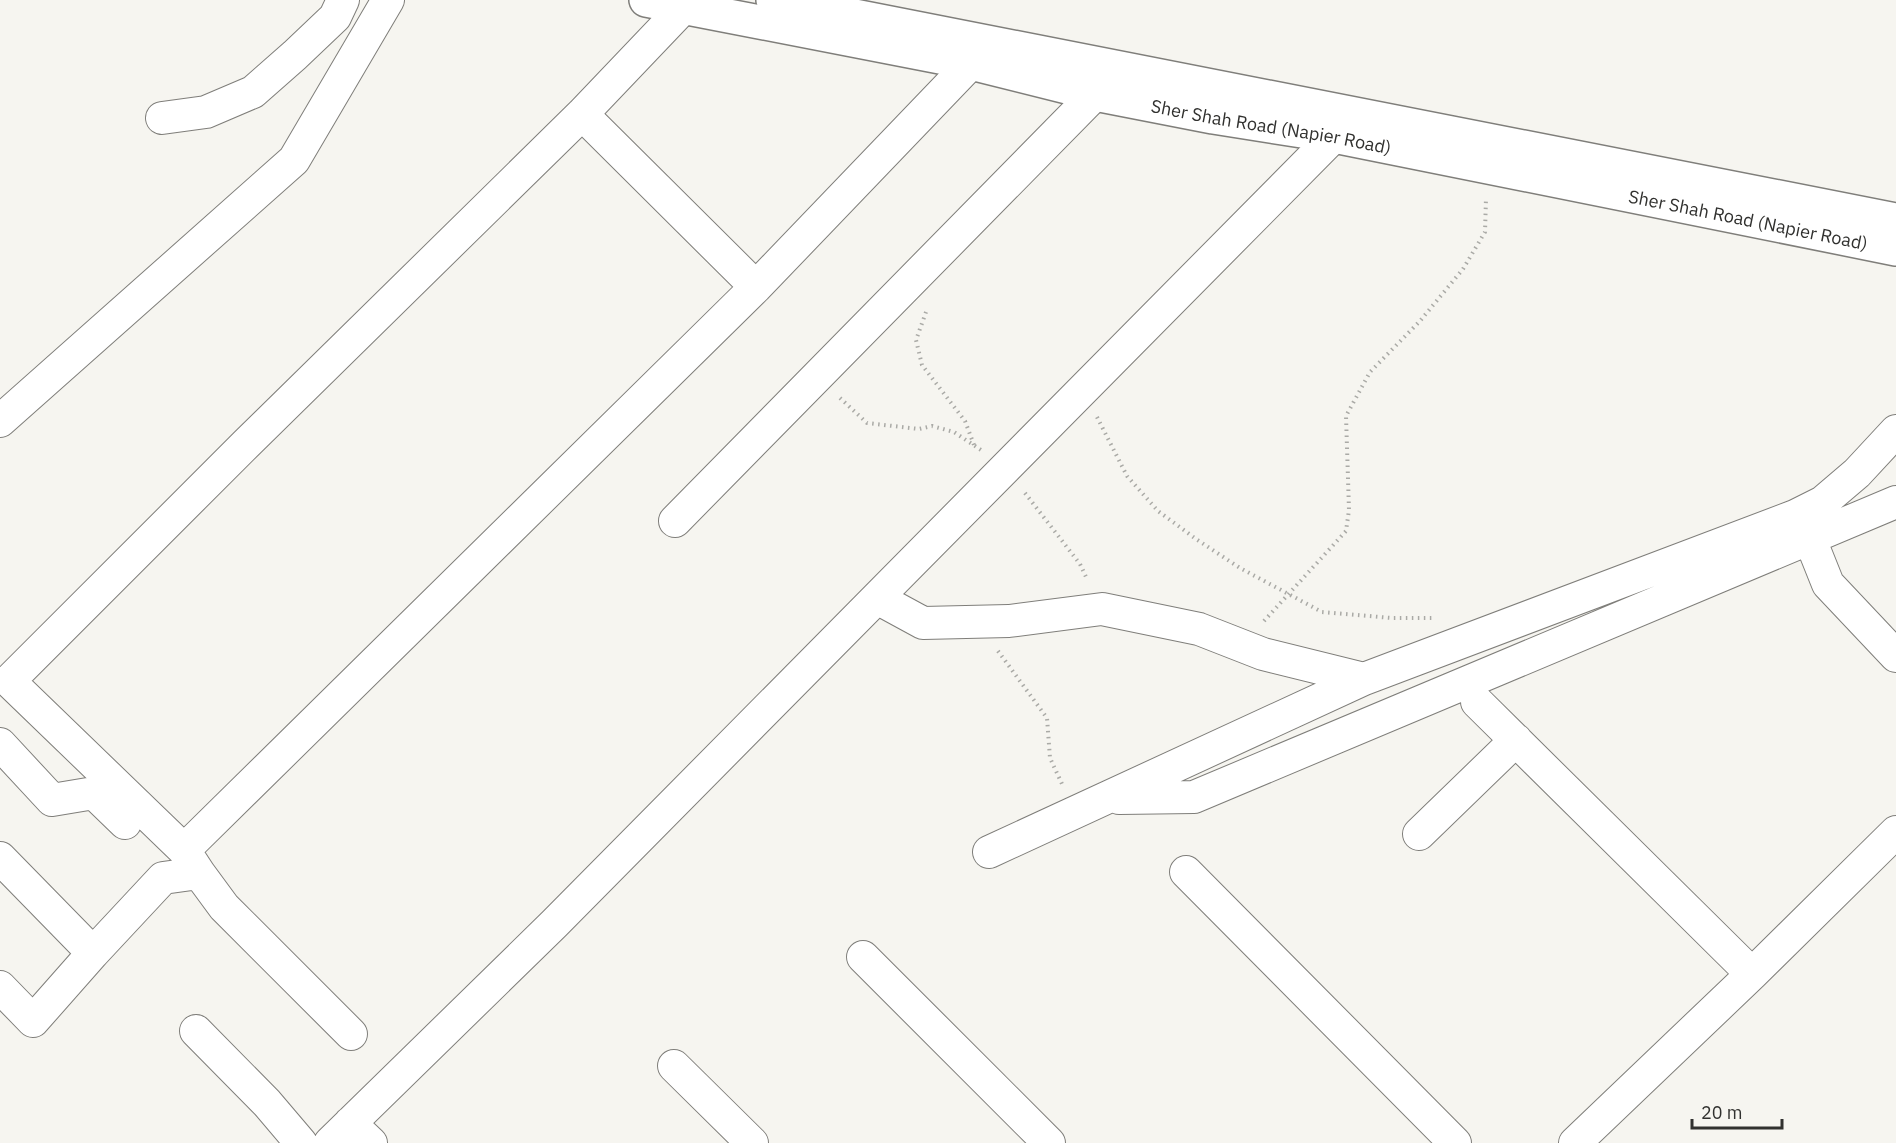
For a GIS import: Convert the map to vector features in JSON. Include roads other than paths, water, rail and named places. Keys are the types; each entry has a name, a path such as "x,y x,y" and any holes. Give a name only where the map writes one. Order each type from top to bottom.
{"main road":[{"name":"Sher Shah Road (Napier Road)","path":"646,0 971,63 1095,94 1213,102 1896,219"},
{"name":"Sher Shah Road (Napier Road)","path":"773,0 1213,102 1334,136 1896,249"}],"street":[{"path":"162,118 206,111 253,92 335,16 344,0"},
{"path":"0,421 294,160 388,0"},
{"path":"351,1034 224,907 187,856 4,677 246,444 582,114 684,7"},
{"path":"0,987 33,1021 163,878 756,286 971,63"},
{"path":"675,522 1095,94"},
{"path":"582,114 756,286"},
{"path":"196,1031 267,1102 300,1143 350,1136 554,924 1334,136"},
{"path":"989,852 1364,679 1795,516 1823,502 1893,439"},
{"path":"1107,798 1194,796 1896,502"},
{"path":"1810,539 1828,584 1896,656"},
{"path":"877,598 923,623 1009,621 1102,609 1199,630 1263,654 1364,679"},
{"path":"1477,702 1752,974"},
{"path":"1419,834 1516,740"},
{"path":"0,744 52,800 94,793 141,839 187,856"},
{"path":"1575,1143 1896,832"},
{"path":"0,858 93,953"},
{"path":"1186,872 1455,1143"},
{"path":"863,957 1049,1143"},
{"path":"675,1066 752,1143"}]}
